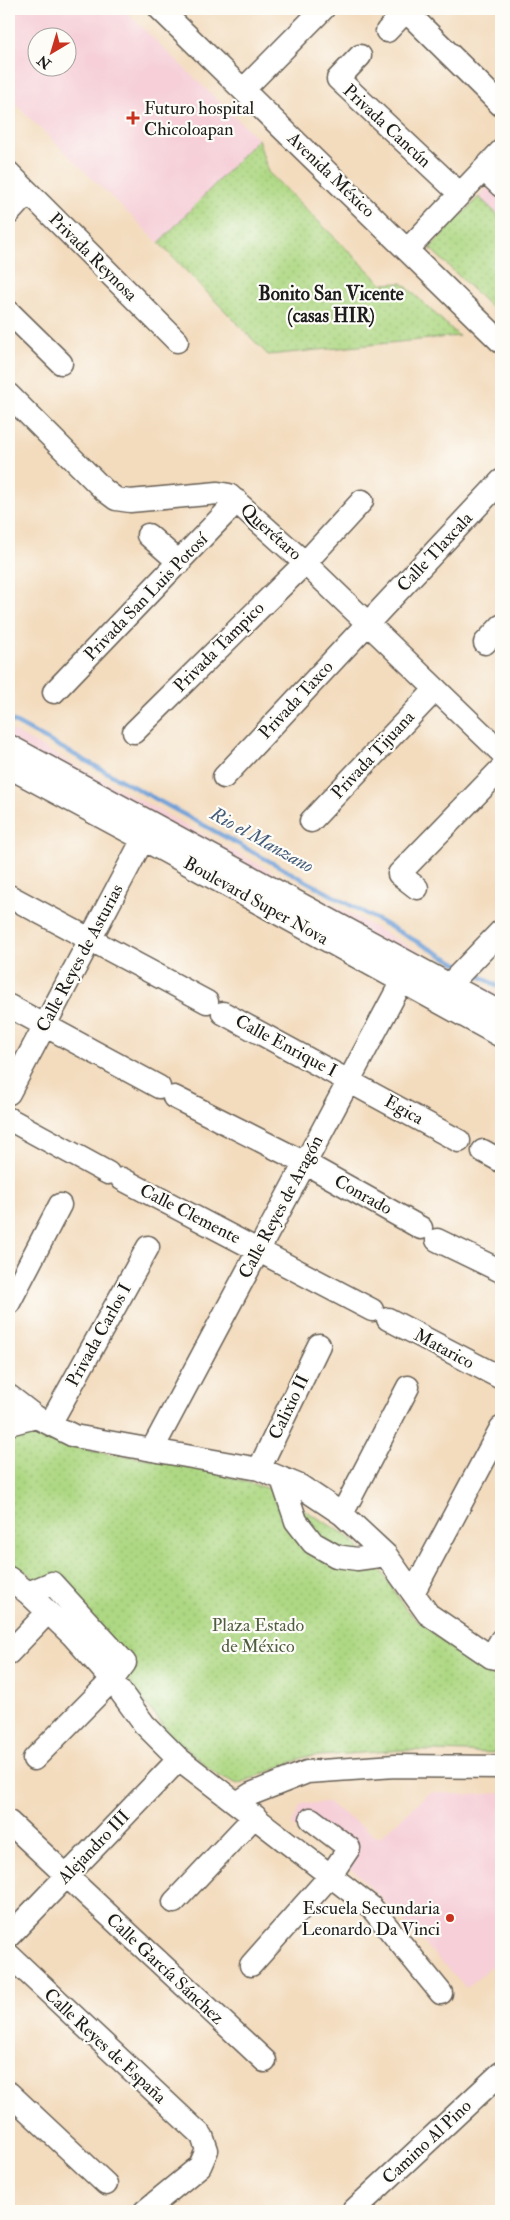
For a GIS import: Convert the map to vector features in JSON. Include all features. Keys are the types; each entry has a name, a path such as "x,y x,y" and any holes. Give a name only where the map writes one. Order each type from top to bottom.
{"street":[{"name":"Avenida México","path":"160,9 501,342"},
{"path":"243,90 323,9"},
{"path":"387,31 406,11 501,105"},
{"name":"Privada Cancún","path":"360,56 338,79 460,194"},
{"path":"407,250 501,151"},
{"path":"484,170 501,186"},
{"name":"Privada Reynosa","path":"9,173 177,341"},
{"path":"9,213 28,192"},
{"path":"9,312 61,363"},
{"name":"Querétaro","path":"9,395 104,490 116,499 130,501 218,493 229,495 305,563 501,752"},
{"name":"Calle Tlaxcala","path":"368,623 501,481"},
{"name":"Privada San Luis Potosí","path":"54,692 180,563 237,501"},
{"name":"Privada Tampico","path":"134,732 305,563 362,501"},
{"path":"148,535 180,563"},
{"name":"Privada Taxco","path":"224,777 368,623"},
{"path":"485,643 501,626"},
{"name":"Privada Tijuana","path":"311,821 436,688"},
{"name":"Boulevard Super Nova","path":"9,746 147,831 406,972 501,1036"},
{"name":"Boulevard Super Nova","path":"9,767 147,831"},
{"path":"417,888 399,874 501,769"},
{"name":"Calle Reyes de Asturias","path":"9,1093 147,831"},
{"name":"Calle Enrique I","path":"9,896 349,1080"},
{"path":"452,981 501,931"},
{"name":"Boulevard Super Nova","path":"406,972 452,981 501,1013"},
{"name":"Calle Reyes de Aragón","path":"152,1450 406,972"},
{"name":"Conrado","path":"9,1006 167,1092 305,1163 429,1234 501,1271"},
{"name":"Egica","path":"349,1080 459,1141"},
{"name":"Calle Clemente","path":"9,1119 115,1176 259,1249 380,1315"},
{"path":"9,1303 60,1205"},
{"name":"Privada Carlos I","path":"43,1421 148,1246"},
{"name":"Matarico","path":"380,1315 501,1378"},
{"name":"Calixio II","path":"259,1469 319,1345"},
{"path":"342,1514 408,1387"},
{"path":"9,1396 43,1421 74,1436 259,1469 300,1486 342,1514 386,1555 428,1614 498,1652"},
{"path":"9,1424 43,1421"},
{"path":"413,1593 501,1428"},
{"path":"282,1478 296,1521 313,1542 336,1556 357,1559 386,1555"},
{"path":"9,1578 28,1593 72,1635 112,1680 144,1724 179,1759 371,1906 441,1993"},
{"path":"28,1593 52,1583 125,1663 112,1680 34,1759"},
{"path":"9,1653 48,1612"},
{"name":"Alejandro III","path":"9,1936 179,1759"},
{"path":"237,1803 251,1794 307,1772 395,1766 501,1767"},
{"path":"174,1902 255,1816"},
{"path":"251,1965 331,1875 349,1848 311,1819"},
{"name":"Calle García Sánchez","path":"9,1822 265,2061"},
{"name":"Calle Reyes de España","path":"9,1955 202,2136 208,2150 200,2166 145,2211"},
{"name":"Camino Al Pino","path":"353,2211 501,2073"},
{"path":"9,2093 106,2184"}],"shaded area":[{"name":"Futuro hospital Chicoloapan","path":"9,9 123,9 258,139 159,243 9,98"},
{"path":"501,172 501,218 479,197"},
{"path":"9,729 501,996 501,1020 9,753"},
{"name":"Escuela Secundaria Leonardo Da Vinci","path":"430,1792 468,1795 501,1793 501,1959 466,1988 361,1877 292,1825 301,1804 328,1803 379,1838"}],"green space":[{"path":"258,139 268,172 382,284 402,283 459,336 268,355 159,243"},
{"path":"479,197 501,218 501,317 430,248"},
{"name":"Plaza Estado de México","path":"42,1429 90,1451 187,1464 269,1489 346,1535 378,1565 406,1610 458,1654 501,1678 501,1753 403,1750 305,1757 238,1784 217,1775 172,1737 130,1684 30,1575 9,1559 9,1433"}],"waterway":[{"name":"Rio el Manzano","path":"9,719 460,965"},
{"name":"Rio el Manzano","path":"471,971 501,988"}],"place":[{"name":"Futuro hospital Chicoloapan","path":"133,118"},
{"name":"Escuela Secundaria Leonardo Da Vinci","path":"450,1918"}],"district":[{"name":"Bonito San Vicente (casas HIR)","path":"331,305"}]}
